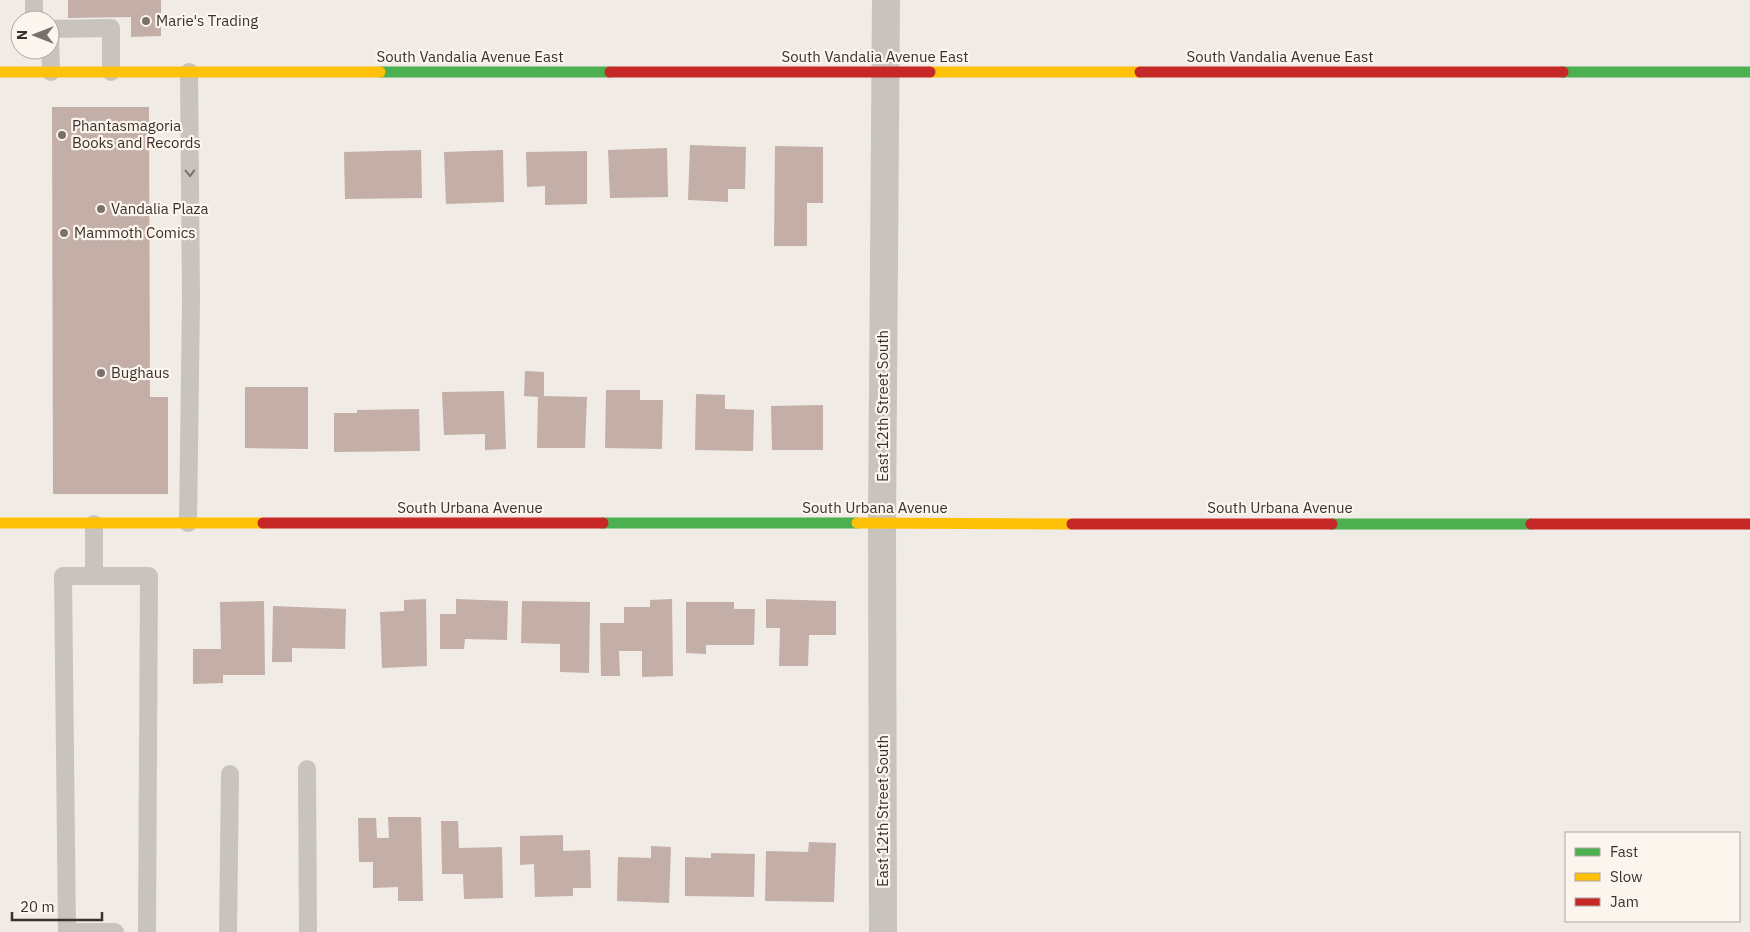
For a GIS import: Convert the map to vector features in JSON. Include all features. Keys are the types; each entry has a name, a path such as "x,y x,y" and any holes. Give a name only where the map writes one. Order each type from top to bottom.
{"street":[{"name":"East 12th Street South","path":"883,932 882,522 886,0"},
{"name":"South Vandalia Avenue East","path":"0,72 1750,72"},
{"name":"South Urbana Avenue","path":"0,523 882,522 1750,524"}],"lane":[{"path":"60,29 110,28 111,72"},
{"path":"51,60 51,72"},
{"path":"188,524 191,299 189,72"},
{"path":"94,524 94,576"},
{"path":"115,932 67,932 63,576 149,576 147,932"},
{"path":"307,769 308,932"},
{"path":"228,932 230,774"}],"building":[{"name":"Marie's Trading","path":"68,0 161,0 161,36 131,37 131,17 68,18"},
{"path":"52,107 149,107 150,397 168,397 168,494 53,494"},
{"path":"690,145 746,147 745,189 728,189 728,202 688,200"},
{"path":"775,146 823,147 823,203 807,203 807,246 774,246"},
{"path":"667,148 668,197 610,198 608,150"},
{"path":"421,150 422,198 345,199 344,152"},
{"path":"503,150 504,202 446,204 444,152"},
{"path":"587,151 587,204 545,205 545,186 527,187 526,152"},
{"path":"525,371 544,372 544,396 587,397 585,448 537,448 538,397 524,396"},
{"path":"245,387 308,387 308,449 245,448"},
{"path":"606,390 640,390 640,400 663,400 662,449 605,448"},
{"path":"504,391 506,449 485,450 485,434 444,435 442,392"},
{"path":"696,394 725,395 725,409 754,410 753,451 695,450"},
{"path":"823,405 823,450 772,450 771,406"},
{"path":"419,409 420,451 334,452 334,413 357,413 357,410"},
{"path":"426,599 427,666 382,668 380,612 404,611 404,600"},
{"path":"456,599 508,601 507,640 465,639 464,649 440,649 440,614 456,614"},
{"path":"672,599 673,676 642,677 642,651 619,651 620,676 601,676 600,623 624,623 624,607 650,607 650,600"},
{"path":"766,599 836,601 836,635 809,635 808,666 779,666 780,628 766,628"},
{"path":"264,601 265,675 223,675 223,683 193,684 193,649 221,649 220,602"},
{"path":"522,601 590,602 589,673 560,672 560,644 521,643"},
{"path":"686,602 734,602 734,609 755,609 754,645 706,645 706,654 686,653"},
{"path":"273,606 346,609 345,649 292,648 292,662 272,662"},
{"path":"388,817 421,817 423,901 398,901 398,887 373,888 373,862 359,862 358,818 376,818 377,838 389,838"},
{"path":"441,821 458,821 459,848 502,847 503,898 464,899 463,874 442,874"},
{"path":"563,835 563,851 590,850 591,888 573,888 573,896 535,897 534,864 520,865 520,836"},
{"path":"809,842 836,843 834,902 765,901 766,851 808,852"},
{"path":"651,846 671,847 669,903 617,901 618,857 651,858"},
{"path":"711,853 755,854 754,897 685,896 685,857 711,858"}],"traffic: fast":[{"path":"380,72 610,72"},
{"path":"1563,72 1750,72"},
{"path":"603,523 857,523"},
{"path":"1332,524 1531,524"}],"traffic: slow":[{"path":"0,72 380,72"},
{"path":"930,72 1140,72"},
{"path":"0,523 263,523"},
{"path":"857,523 1072,524"}],"traffic: jam":[{"path":"610,72 930,72"},
{"path":"1140,72 1563,72"},
{"path":"263,523 603,523"},
{"path":"1072,524 1332,524"},
{"path":"1531,524 1750,524"}],"place":[{"name":"Marie's Trading","path":"146,21"},
{"name":"Phantasmagoria Books and Records","path":"62,135"},
{"name":"Vandalia Plaza","path":"101,209"},
{"name":"Mammoth Comics","path":"64,233"},
{"name":"Bughaus","path":"101,373"}]}
